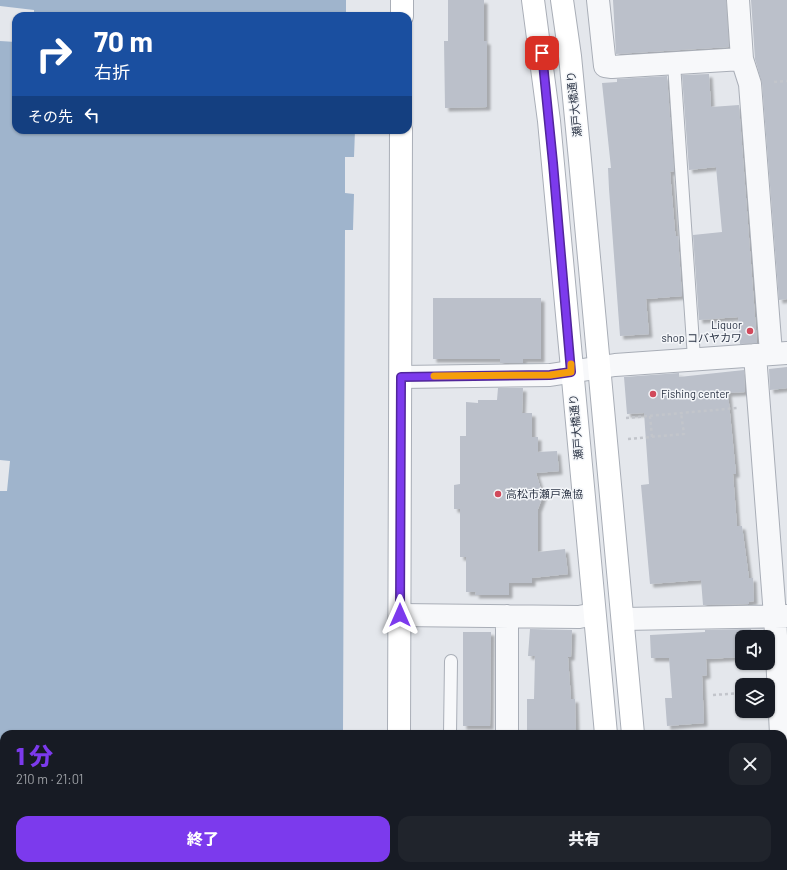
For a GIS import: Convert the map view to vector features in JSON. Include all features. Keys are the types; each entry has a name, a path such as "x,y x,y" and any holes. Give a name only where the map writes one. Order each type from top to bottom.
{"street":[{"path":"402,0 402,12"},
{"name":"瀬戸大橋通り","path":"534,0 549,122 571,372 606,730"},
{"name":"瀬戸大橋通り","path":"562,0 570,56 633,730"},
{"path":"598,0 605,66 612,67 674,64 742,59"},
{"path":"738,0 742,59 750,84 771,354 759,406 781,616 781,730"},
{"path":"399,730 401,134"},
{"path":"401,377 550,375 600,367 694,358 771,354"},
{"path":"400,615 579,617 594,614"},
{"path":"506,616 507,730"},
{"path":"623,619 781,616"}],"lane":[{"path":"674,64 694,358"},
{"path":"450,730 451,661"}],"path":[{"path":"620,419 759,406"},
{"path":"622,439 684,434 681,413"},
{"path":"650,416 652,437"},
{"path":"713,694 735,693"}],"water":[{"path":"0,0 346,0 346,12 34,12 34,10 0,6"},
{"path":"0,41 12,42 12,134 355,134 354,157 345,157 345,193 354,194 353,230 345,230 343,730 0,730 0,491 7,491 10,461 0,460"}],"building":[{"path":"448,0 484,0 484,41 487,41 487,107 445,108 444,41 448,41"},
{"path":"613,0 726,0 729,47 616,54"},
{"path":"751,0 787,0 787,299 779,300 762,83 755,59"},
{"path":"709,74 711,107 739,105 757,343 740,344 738,317 699,320 693,235 722,232 716,167 689,170 682,75"},
{"path":"667,76 674,171 670,172 675,231 676,236 678,236 682,296 646,299 649,334 620,336 609,189 608,168 611,168 602,83 617,82 617,79"},
{"path":"433,298 541,298 541,359 523,359 523,363 500,363 500,359 433,359"},
{"path":"787,367 787,388 770,390 769,369"},
{"path":"744,370 745,392 728,393 736,474 733,474 737,526 742,526 749,578 753,578 754,601 749,602 749,604 703,605 701,580 650,584 641,485 649,484 644,413 627,414 624,377 679,373 679,377"},
{"name":"高松市瀬戸漁協","path":"498,388 523,388 522,413 532,413 532,437 538,437 538,452 557,451 559,471 536,473 543,496 538,509 538,552 565,549 568,574 532,578 532,583 509,583 509,595 475,595 476,592 466,592 466,557 460,557 460,509 454,509 454,485 460,484 460,436 466,436 466,402 478,403 478,400 497,400"},
{"path":"530,629 572,630 571,657 568,657 571,699 575,699 576,730 527,730 527,699 534,699 535,656 528,656"},
{"path":"751,629 751,630 735,630 735,657 706,659 707,675 702,676 704,723 667,726 665,698 672,698 669,658 651,658 650,635 705,632 705,630"},
{"path":"463,632 491,632 490,726 463,726"}],"slow traffic":[{"path":"434,376 550,375 571,372 571,364"}],"place":[{"name":"Liquor shop コバヤカワ","path":"750,331"},
{"name":"Fishing center","path":"653,394"},
{"name":"高松市瀬戸漁協","path":"498,494"}],"route":[{"path":"400,615 401,377 550,375 571,372 542,53"}]}
